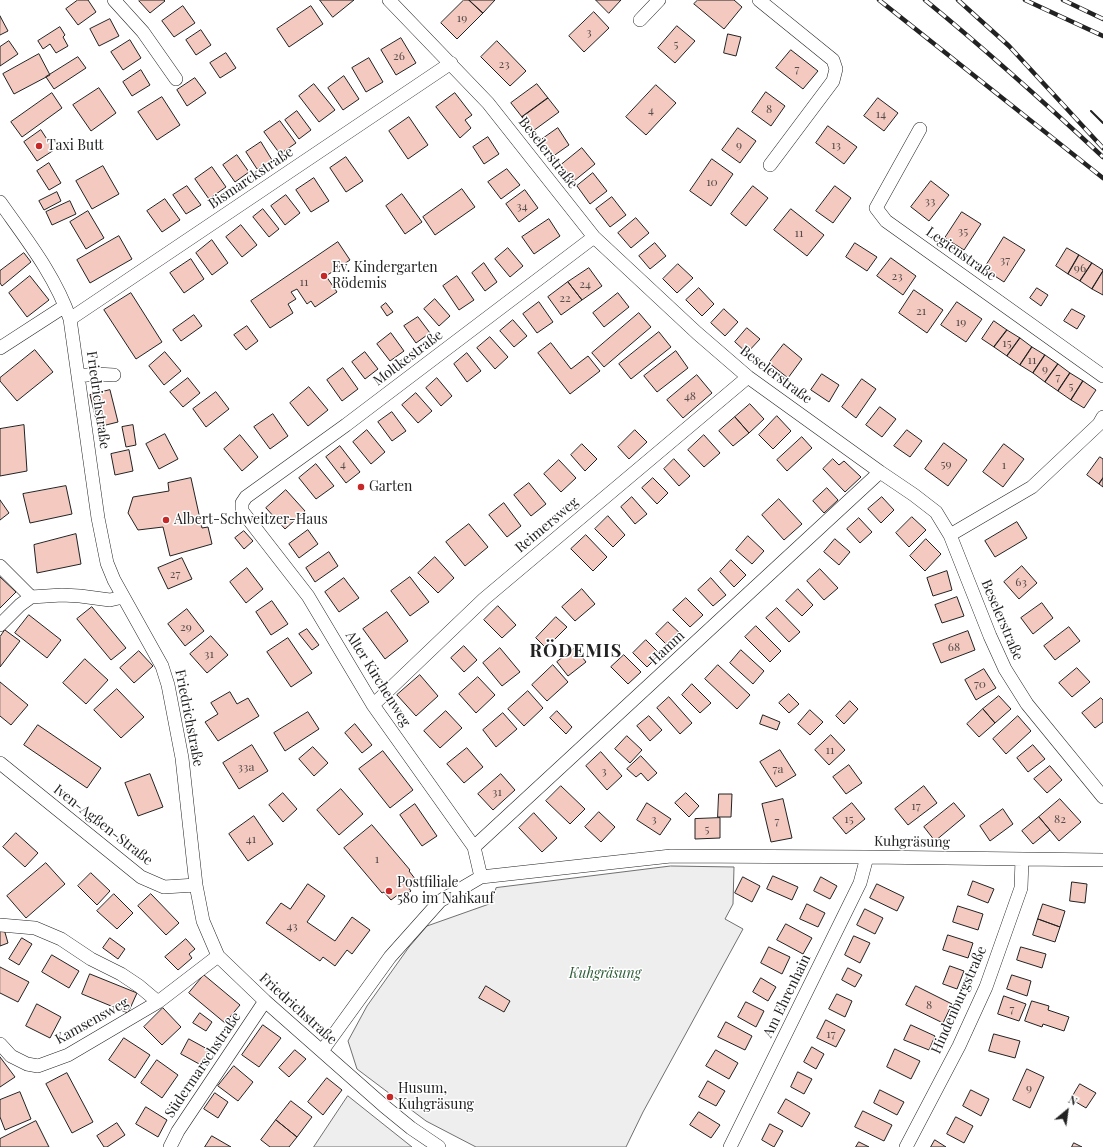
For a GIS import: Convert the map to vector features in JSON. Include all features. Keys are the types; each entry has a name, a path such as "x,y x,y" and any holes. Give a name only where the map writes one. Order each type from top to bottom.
{"street":[{"path":"114,0 143,32 176,79"},
{"name":"Beselerstraße","path":"389,0 488,102 594,237 697,333 748,376 880,472 914,494 936,512 950,535 990,636 1005,669 1027,704 1103,797"},
{"path":"640,20 659,0"},
{"path":"759,0 833,60 836,70 833,81 770,165"},
{"name":"Bismarckstraße","path":"70,319 451,63"},
{"name":"Legienstraße","path":"920,129 876,208 886,221 1103,376"},
{"name":"Friedrichstraße","path":"0,202 42,260 70,319 97,510 107,563 123,597 162,666 168,685 182,758 196,885 202,921 218,956 264,1001 384,1106 411,1128 439,1147"},
{"name":"Moltkestraße","path":"242,503 246,496 352,420 594,237"},
{"path":"0,348 65,306"},
{"path":"78,376 96,374 114,375"},
{"name":"Reimersweg","path":"373,706 484,599 748,376"},
{"path":"950,535 1032,487 1102,423"},
{"name":"Hamm","path":"474,847 880,472"},
{"name":"Alter Kirchenweg","path":"242,503 242,511 308,596 373,706 474,847 480,877"},
{"path":"0,566 31,597"},
{"path":"0,625 20,605 31,597 62,595 110,600 123,597"},
{"name":"Iven-Agßen-Straße","path":"0,763 141,877 164,887 196,885"},
{"name":"Kuhgräsung","path":"322,1052 390,957 440,901 480,877 671,856 1103,860"},
{"name":"Am Ehrenhain","path":"730,1147 860,883 867,857"},
{"name":"Hindenburgstraße","path":"906,1147 959,1046 986,988 1021,888 1022,859"},
{"name":"Kamsensweg","path":"0,926 36,928 61,939 91,959 121,974 139,986 158,1002"},
{"name":"Kamsensweg","path":"0,1044 11,1056 26,1064 38,1066 68,1055 158,1002 218,956"},
{"name":"Südermarschstraße","path":"170,1147 178,1131 264,1001"}],"green space":[{"name":"Kuhgräsung","path":"671,866 734,867 733,904 725,919 743,929 643,1112 626,1147 476,1147 426,1121 357,1069 348,1041 367,1006 409,947 427,926 492,903 496,888"},
{"path":"348,1096 412,1147 314,1147"}],"building":[{"path":"78,0 88,0 96,12 78,25 66,9"},
{"path":"320,0 354,0 333,17"},
{"path":"464,0 469,0 483,13 457,39 441,23"},
{"path":"469,0 495,0 483,13"},
{"path":"596,0 621,0 609,13"},
{"path":"698,0 734,0 742,7 724,29 694,4"},
{"path":"139,1 165,1 150,13"},
{"path":"183,6 195,23 174,37 162,21"},
{"path":"311,6 323,24 289,47 277,29"},
{"path":"594,12 609,28 584,52 569,36"},
{"path":"0,16 8,31 0,35"},
{"path":"110,19 119,36 99,46 90,29"},
{"path":"677,26 695,41 675,63 658,48"},
{"path":"60,27 65,35 63,37 68,46 56,53 50,44 43,49 38,41"},
{"path":"201,30 211,45 196,55 186,40"},
{"path":"728,34 741,37 736,56 724,53"},
{"path":"401,38 416,63 396,75 381,50"},
{"path":"130,40 141,58 123,70 111,52"},
{"path":"9,41 18,54 0,66 0,47"},
{"path":"497,41 526,71 510,86 481,57"},
{"path":"791,50 818,71 803,89 776,68"},
{"path":"226,53 236,68 220,78 210,63"},
{"path":"39,54 50,75 14,94 3,74"},
{"path":"78,57 86,68 54,89 46,77"},
{"path":"369,58 383,82 366,92 352,68"},
{"path":"141,70 150,85 132,96 123,82"},
{"path":"344,76 359,99 343,110 328,88"},
{"path":"195,78 206,93 187,106 177,90"},
{"path":"314,84 335,110 319,122 299,96"},
{"path":"537,84 548,98 522,117 511,103"},
{"path":"656,85 676,103 646,135 626,117"},
{"path":"99,88 116,113 91,131 73,105"},
{"path":"766,92 785,106 771,126 752,112"},
{"path":"52,93 62,108 22,137 11,122"},
{"path":"455,93 472,115 465,120 471,128 460,138 436,107"},
{"path":"162,97 180,125 157,140 138,112"},
{"path":"548,98 559,112 533,131 522,117"},
{"path":"878,98 898,113 884,131 864,116"},
{"path":"297,111 311,130 299,139 285,120"},
{"path":"409,117 428,145 408,159 389,131"},
{"path":"280,121 296,143 280,154 264,132"},
{"path":"828,126 857,147 844,164 816,143"},
{"path":"558,128 569,145 552,157 541,140"},
{"path":"738,128 756,141 740,163 722,150"},
{"name":"Taxi Butt","path":"41,130 54,150 37,161 24,142"},
{"path":"488,137 499,154 484,164 473,147"},
{"path":"261,142 272,160 257,169 246,152"},
{"path":"582,148 595,164 574,181 561,165"},
{"path":"237,155 249,172 235,182 223,165"},
{"path":"346,157 363,181 346,192 330,168"},
{"path":"712,159 733,174 711,206 690,191"},
{"path":"49,163 61,183 49,190 37,171"},
{"path":"103,166 119,194 92,209 76,181"},
{"path":"212,167 226,187 209,199 195,179"},
{"path":"507,169 520,185 501,199 488,182"},
{"path":"593,173 607,191 590,204 577,186"},
{"path":"314,178 329,201 311,212 296,190"},
{"path":"931,181 949,195 929,221 911,207"},
{"path":"187,186 201,205 186,214 173,195"},
{"path":"753,186 768,198 746,226 731,214"},
{"path":"835,186 851,198 833,223 816,211"},
{"path":"462,189 475,207 435,235 423,217"},
{"path":"525,190 538,208 519,222 506,204"},
{"path":"57,192 61,201 44,210 39,201"},
{"path":"402,194 422,222 405,234 386,206"},
{"path":"286,195 300,213 285,225 271,206"},
{"path":"612,197 626,215 610,227 596,209"},
{"path":"165,199 180,220 162,232 147,211"},
{"path":"70,201 76,214 52,225 46,212"},
{"path":"263,209 279,229 269,237 253,217"},
{"path":"791,209 824,235 807,256 774,230"},
{"path":"88,211 104,238 86,249 70,222"},
{"path":"962,212 981,224 964,250 945,238"},
{"path":"636,218 649,233 631,248 618,233"},
{"path":"549,219 560,236 534,254 522,237"},
{"path":"241,225 257,245 242,257 226,237"},
{"path":"119,236 132,259 90,283 77,260"},
{"path":"1004,237 1025,250 1004,282 984,269"},
{"path":"212,240 228,263 212,275 196,253"},
{"path":"338,242 350,260 326,276 337,292 315,307 311,301 307,304 297,289 291,292 296,299 288,304 293,313 270,328 251,301"},
{"path":"655,243 666,256 650,269 639,256"},
{"path":"855,243 877,257 867,271 846,257"},
{"path":"508,248 523,266 510,277 495,259"},
{"path":"1067,248 1079,255 1068,274 1056,266"},
{"path":"24,253 31,262 2,286 0,283 0,271"},
{"path":"1079,255 1092,263 1080,281 1068,274"},
{"path":"891,258 916,276 903,295 877,276"},
{"path":"191,259 204,279 184,293 170,273"},
{"path":"484,263 497,282 485,291 472,273"},
{"path":"1092,263 1103,271 1092,289 1080,281"},
{"path":"678,264 693,278 677,293 663,279"},
{"path":"589,268 602,286 582,300 568,282"},
{"path":"1103,271 1103,295 1092,289"},
{"path":"30,276 49,300 27,317 9,293"},
{"path":"457,276 474,300 459,310 443,286"},
{"path":"568,282 582,300 561,315 548,297"},
{"path":"699,288 714,304 702,316 686,300"},
{"path":"1037,288 1048,295 1041,306 1030,298"},
{"path":"914,290 943,310 927,333 899,313"},
{"path":"131,293 162,342 136,359 104,310"},
{"path":"618,293 629,307 604,327 593,313"},
{"path":"435,299 450,316 439,326 424,309"},
{"path":"539,302 553,322 537,333 523,314"},
{"path":"957,302 982,319 966,342 941,325"},
{"path":"386,303 393,312 387,316 381,307"},
{"path":"724,309 738,322 725,336 711,323"},
{"path":"1072,309 1085,316 1077,329 1064,321"},
{"path":"639,313 651,327 604,367 592,353"},
{"path":"194,315 202,326 181,341 173,330"},
{"path":"418,317 430,333 416,343 404,326"},
{"path":"513,320 527,336 514,347 500,331"},
{"path":"994,321 1007,330 994,347 982,339"},
{"path":"247,326 258,341 246,350 234,335"},
{"path":"747,328 760,339 747,353 735,342"},
{"path":"1007,330 1020,338 1007,356 994,347"},
{"path":"659,332 671,347 631,379 619,364"},
{"path":"391,333 404,351 390,361 377,344"},
{"path":"490,337 508,357 495,369 477,348"},
{"path":"1020,338 1032,347 1020,365 1007,356"},
{"path":"551,343 571,369 588,356 600,371 570,394 538,353"},
{"path":"784,344 802,359 788,378 769,363"},
{"path":"1032,347 1045,355 1033,373 1020,365"},
{"path":"35,350 53,372 17,401 0,381 0,378"},
{"path":"676,351 688,368 657,392 644,376"},
{"path":"165,352 181,371 164,385 149,366"},
{"path":"365,352 378,369 365,379 352,362"},
{"path":"467,353 481,371 467,382 454,364"},
{"path":"1045,355 1058,364 1045,382 1033,373"},
{"path":"1058,364 1070,373 1058,391 1045,382"},
{"path":"343,368 358,389 342,401 327,380"},
{"path":"1070,373 1083,381 1071,400 1058,391"},
{"path":"822,374 839,385 829,402 811,390"},
{"path":"697,375 712,393 683,418 667,400"},
{"path":"188,378 200,393 183,407 170,392"},
{"path":"437,378 452,396 441,406 426,388"},
{"path":"862,379 876,389 856,418 842,407"},
{"path":"1083,381 1096,390 1084,408 1071,400"},
{"path":"309,387 328,410 308,426 290,403"},
{"path":"110,390 118,422 98,427 90,395"},
{"path":"216,392 229,409 206,427 193,409"},
{"path":"416,393 432,411 418,423 402,405"},
{"path":"750,404 764,419 749,433 735,417"},
{"path":"880,407 896,419 882,437 866,425"},
{"path":"392,412 406,431 392,441 378,422"},
{"path":"273,414 288,436 270,449 254,427"},
{"path":"777,416 791,431 773,449 759,435"},
{"path":"735,417 749,433 733,446 719,431"},
{"path":"24,425 27,471 0,476 0,429"},
{"path":"133,425 136,445 126,447 122,427"},
{"path":"367,430 385,452 371,464 353,442"},
{"path":"635,430 647,442 629,459 618,447"},
{"path":"907,430 922,441 910,457 894,446"},
{"path":"165,434 178,459 159,469 146,444"},
{"path":"240,435 258,457 242,471 224,449"},
{"path":"704,435 720,453 704,467 688,450"},
{"path":"802,437 812,448 787,471 777,460"},
{"path":"944,443 967,460 948,486 925,469"},
{"path":"582,444 597,459 585,471 571,455"},
{"path":"1004,444 1024,459 1003,487 983,472"},
{"path":"340,446 360,472 346,483 326,457"},
{"path":"129,450 133,471 115,475 111,454"},
{"path":"1100,457 1103,459 1103,478 1099,484 1087,475"},
{"path":"674,459 690,476 679,486 664,469"},
{"path":"833,459 839,465 844,461 861,477 845,492 823,469"},
{"path":"559,460 576,478 561,492 544,474"},
{"path":"316,464 334,486 316,499 299,478"},
{"name":"Albert-Schweitzer-Haus","path":"191,478 202,528 208,527 212,544 170,556 163,527 138,530 128,513 133,497 169,491 168,483"},
{"path":"653,478 668,493 657,504 642,488"},
{"path":"1103,478 1103,487 1099,484"},
{"path":"529,483 546,504 531,516 514,495"},
{"path":"66,486 72,514 30,523 23,494"},
{"path":"827,488 838,500 824,513 813,501"},
{"path":"286,490 305,511 285,529 266,508"},
{"path":"632,497 647,514 635,524 621,507"},
{"path":"882,497 894,510 881,523 868,509"},
{"path":"779,499 802,524 784,540 762,515"},
{"path":"0,500 9,513 0,520"},
{"path":"504,503 521,526 507,537 489,515"},
{"path":"608,516 625,535 613,547 595,529"},
{"path":"912,517 926,530 909,547 896,533"},
{"path":"859,518 872,532 860,543 847,529"},
{"path":"1017,522 1027,538 995,557 985,541"},
{"path":"469,524 488,547 465,566 446,542"},
{"path":"308,530 318,544 299,558 289,544"},
{"path":"244,531 253,541 244,549 235,538"},
{"path":"76,534 81,564 37,573 34,545"},
{"path":"586,535 607,557 593,571 571,549"},
{"path":"748,536 764,551 752,564 736,550"},
{"path":"835,539 850,552 839,565 824,552"},
{"path":"926,539 941,554 925,571 910,556"},
{"path":"329,552 338,566 315,582 306,568"},
{"path":"435,557 454,578 438,593 418,573"},
{"path":"182,558 192,579 168,589 158,568"},
{"path":"731,560 746,575 734,587 720,572"},
{"path":"1022,566 1037,583 1019,599 1004,582"},
{"path":"247,568 263,589 246,603 230,582"},
{"path":"820,569 838,588 824,600 807,581"},
{"path":"947,571 952,590 933,596 927,578"},
{"path":"0,577 16,592 0,608"},
{"path":"410,577 429,602 410,616 391,591"},
{"path":"344,578 359,598 339,612 325,592"},
{"path":"711,578 726,595 713,606 698,590"},
{"path":"582,589 595,604 575,621 562,607"},
{"path":"798,589 813,605 802,616 786,601"},
{"path":"957,597 964,616 942,623 935,605"},
{"path":"686,598 703,615 690,627 673,610"},
{"path":"272,601 288,624 271,635 256,612"},
{"path":"1042,603 1053,618 1033,634 1021,618"},
{"path":"498,606 516,625 502,638 484,620"},
{"path":"92,607 126,648 111,660 77,619"},
{"path":"777,608 800,632 789,642 766,618"},
{"path":"187,609 204,631 185,646 168,624"},
{"path":"387,612 408,641 385,659 363,629"},
{"path":"29,615 61,640 47,658 15,633"},
{"path":"556,617 567,627 546,648 536,638"},
{"path":"668,622 683,636 670,648 656,634"},
{"path":"756,626 781,651 770,662 745,637"},
{"path":"1069,627 1080,641 1055,660 1044,646"},
{"path":"307,629 319,645 312,650 299,634"},
{"path":"5,630 20,641 0,667 0,637"},
{"path":"968,631 975,650 941,663 933,644"},
{"path":"211,636 228,655 207,673 190,654"},
{"path":"288,638 312,673 291,687 267,652"},
{"path":"646,640 660,654 647,667 633,653"},
{"path":"464,646 477,660 464,672 451,658"},
{"path":"500,648 520,672 502,686 483,663"},
{"path":"575,648 586,662 568,676 557,662"},
{"path":"741,650 764,671 753,684 730,663"},
{"path":"139,651 153,666 134,683 120,668"},
{"path":"624,655 641,672 628,684 611,667"},
{"path":"85,659 108,680 86,704 63,683"},
{"path":"553,665 568,682 547,701 532,685"},
{"path":"718,665 750,695 737,709 705,679"},
{"path":"1077,668 1090,682 1072,697 1059,683"},
{"path":"984,669 996,688 976,700 965,680"},
{"path":"420,675 438,696 416,716 397,695"},
{"path":"478,677 495,695 476,713 459,694"},
{"path":"0,682 28,705 11,725 0,716"},
{"path":"692,684 711,703 700,713 682,695"},
{"path":"117,689 144,717 121,738 94,710"},
{"path":"528,691 543,708 524,726 508,709"},
{"path":"230,692 237,704 248,698 259,716 218,741 205,722 218,714 211,703"},
{"path":"789,694 799,704 789,713 779,703"},
{"path":"999,696 1011,709 995,723 983,709"},
{"path":"669,697 692,723 680,734 657,708"},
{"path":"1101,698 1103,700 1103,722 1095,728 1082,713"},
{"path":"850,701 858,709 844,724 836,716"},
{"path":"983,709 995,723 979,737 967,724"},
{"path":"810,710 823,722 810,735 798,724"},
{"path":"446,711 462,728 440,748 424,731"},
{"path":"557,711 572,727 566,734 550,718"},
{"path":"308,712 319,729 285,751 274,733"},
{"path":"503,713 517,729 496,747 483,730"},
{"path":"763,715 780,722 777,730 760,724"},
{"path":"649,716 662,730 650,741 637,726"},
{"path":"1018,716 1031,731 1006,754 993,739"},
{"path":"355,724 372,745 362,753 345,733"},
{"path":"38,725 101,768 87,788 24,745"},
{"path":"831,735 845,750 829,765 815,750"},
{"path":"627,736 642,750 630,763 615,749"},
{"path":"252,745 268,771 239,789 223,763"},
{"path":"1033,745 1045,759 1028,772 1017,758"},
{"path":"313,747 328,763 314,776 299,759"},
{"path":"467,748 483,767 464,783 447,764"},
{"path":"780,750 796,775 776,787 760,762"},
{"path":"383,751 413,790 390,808 359,769"},
{"path":"601,752 622,776 607,790 586,766"},
{"path":"641,756 657,773 648,781 641,773 636,777 627,769"},
{"path":"849,765 862,783 846,794 833,777"},
{"path":"1050,766 1062,780 1047,793 1034,779"},
{"path":"150,774 163,807 138,816 125,783"},
{"path":"501,774 515,790 493,810 478,794"},
{"path":"561,786 585,809 570,824 546,801"},
{"path":"924,786 937,803 908,825 895,809"},
{"path":"341,789 363,814 339,835 317,810"},
{"path":"283,793 297,809 283,822 269,805"},
{"path":"686,793 699,806 689,817 675,803"},
{"path":"719,794 732,794 731,817 718,817"},
{"path":"783,799 792,838 771,842 762,804"},
{"path":"1060,799 1081,822 1059,841 1039,817"},
{"path":"647,803 671,819 660,835 637,820"},
{"path":"852,803 865,819 846,834 833,818"},
{"path":"954,803 965,816 935,841 924,827"},
{"path":"415,804 437,836 422,846 400,815"},
{"path":"1003,809 1013,824 990,841 980,826"},
{"path":"599,812 615,827 601,842 585,827"},
{"path":"534,813 557,838 542,852 519,828"},
{"path":"254,816 273,844 248,861 229,834"},
{"path":"1039,817 1050,830 1033,844 1022,831"},
{"path":"720,818 720,838 695,839 695,819"},
{"path":"372,825 410,870 409,871 416,880 408,887 411,891 402,898 399,894 391,900 384,892 382,893 344,848"},
{"path":"16,833 38,853 25,867 3,847"},
{"path":"46,863 65,884 26,918 7,896"},
{"path":"91,873 110,891 97,905 78,886"},
{"path":"773,876 798,887 792,900 767,889"},
{"path":"743,877 760,886 752,902 735,893"},
{"path":"821,877 837,886 830,899 814,891"},
{"path":"973,881 994,889 988,903 968,895"},
{"path":"1072,882 1087,884 1085,903 1070,901"},
{"path":"308,884 325,896 307,922 335,941 352,917 370,930 352,954 347,950 335,966 323,957 320,961 266,923 281,903 290,909"},
{"path":"877,884 904,897 897,911 870,898"},
{"path":"114,894 133,913 117,929 97,911"},
{"path":"151,894 179,923 166,935 138,906"},
{"path":"807,904 825,913 818,927 800,919"},
{"path":"1043,904 1065,911 1060,927 1038,919"},
{"path":"958,906 983,914 978,930 953,922"},
{"path":"865,909 883,918 875,934 857,925"},
{"path":"1038,919 1060,927 1055,942 1033,935"},
{"path":"786,924 812,938 803,954 777,940"},
{"path":"4,929 8,943 0,946 0,930"},
{"path":"948,935 973,943 968,958 943,950"},
{"path":"854,936 870,943 860,963 845,955"},
{"path":"22,938 32,944 19,965 9,959"},
{"path":"110,938 125,949 118,959 103,948"},
{"path":"186,939 195,949 189,954 192,958 178,970 165,957"},
{"path":"769,947 790,957 782,974 761,963"},
{"path":"1021,947 1046,954 1042,968 1017,960"},
{"path":"52,955 79,971 69,988 42,972"},
{"path":"950,966 964,971 957,989 943,984"},
{"path":"0,967 29,982 18,1002 0,993"},
{"path":"848,968 862,975 855,987 842,980"},
{"path":"90,974 137,993 128,1013 82,994"},
{"path":"204,975 240,1005 225,1023 189,993"},
{"path":"1012,975 1031,981 1027,996 1007,989"},
{"path":"761,978 776,987 768,1001 753,992"},
{"path":"486,986 510,1001 504,1012 479,998"},
{"path":"916,986 952,1004 943,1023 906,1005"},
{"path":"837,994 852,1001 845,1017 829,1009"},
{"path":"1004,996 1026,1004 1019,1021 998,1014"},
{"path":"1032,1001 1049,1006 1048,1010 1069,1017 1064,1031 1043,1024 1042,1027 1025,1021"},
{"path":"746,1002 764,1011 756,1027 738,1017"},
{"path":"37,1004 61,1017 50,1038 26,1026"},
{"path":"163,1008 181,1027 162,1045 144,1027"},
{"path":"200,1013 212,1022 206,1031 193,1023"},
{"path":"826,1020 845,1030 836,1047 817,1038"},
{"path":"726,1022 752,1036 745,1050 718,1037"},
{"path":"263,1025 281,1038 259,1067 242,1055"},
{"path":"911,1025 935,1036 929,1050 904,1040"},
{"path":"994,1034 1020,1041 1015,1058 989,1051"},
{"path":"124,1038 150,1055 135,1078 109,1060"},
{"path":"189,1039 209,1050 201,1065 181,1054"},
{"path":"812,1047 824,1054 816,1069 804,1062"},
{"path":"895,1049 920,1061 911,1079 887,1067"},
{"path":"295,1050 306,1059 289,1077 279,1068"},
{"path":"716,1050 738,1063 729,1079 706,1066"},
{"path":"0,1057 15,1077 0,1087"},
{"path":"157,1060 178,1075 162,1098 141,1083"},
{"path":"234,1066 253,1082 238,1101 218,1086"},
{"path":"1027,1069 1044,1077 1030,1108 1013,1100"},
{"path":"798,1072 812,1079 804,1094 791,1087"},
{"path":"67,1073 93,1122 72,1133 46,1084"},
{"path":"327,1078 342,1090 323,1115 308,1102"},
{"path":"708,1081 725,1091 716,1106 699,1097"},
{"path":"1080,1084 1096,1093 1086,1108 1071,1099"},
{"path":"880,1090 904,1102 897,1115 874,1103"},
{"path":"971,1090 989,1099 981,1116 963,1106"},
{"path":"20,1092 31,1119 5,1130 0,1117 0,1100"},
{"path":"215,1093 228,1102 218,1118 204,1109"},
{"path":"786,1099 810,1113 802,1127 778,1113"},
{"path":"291,1101 312,1117 297,1137 276,1120"},
{"path":"146,1107 167,1120 158,1137 136,1124"},
{"path":"863,1111 892,1125 884,1141 855,1127"},
{"path":"699,1112 720,1125 711,1138 690,1125"},
{"path":"956,1117 973,1126 964,1143 947,1134"},
{"path":"276,1120 297,1137 289,1147 270,1147 261,1140"},
{"path":"36,1121 49,1147 0,1147 0,1139"},
{"path":"117,1123 125,1135 107,1147 104,1147 97,1136"},
{"path":"770,1124 783,1131 774,1147 762,1140"},
{"path":"212,1136 231,1147 205,1147"},
{"path":"935,1140 946,1147 931,1147"},
{"path":"859,1142 869,1147 856,1147"},
{"path":"1074,1143 1082,1147 1072,1147"}],"railway":[{"path":"879,0 1103,178"},
{"path":"925,0 1015,77 1103,157"},
{"path":"958,0 1009,46 1103,148"},
{"path":"1025,0 1103,36"},
{"path":"1063,0 1103,19"}],"wall":[{"path":"1091,111 1103,123"}],"place":[{"name":"Taxi Butt","path":"39,146"},
{"name":"Ev. Kindergarten Rödemis","path":"324,276"},
{"name":"Garten","path":"361,487"},
{"name":"Albert-Schweitzer-Haus","path":"166,520"},
{"name":"Postfiliale 580 im Nahkauf","path":"389,891"},
{"name":"Husum, Kuhgräsung","path":"390,1097"}],"district":[{"name":"RÖDEMIS","path":"576,651"}]}
